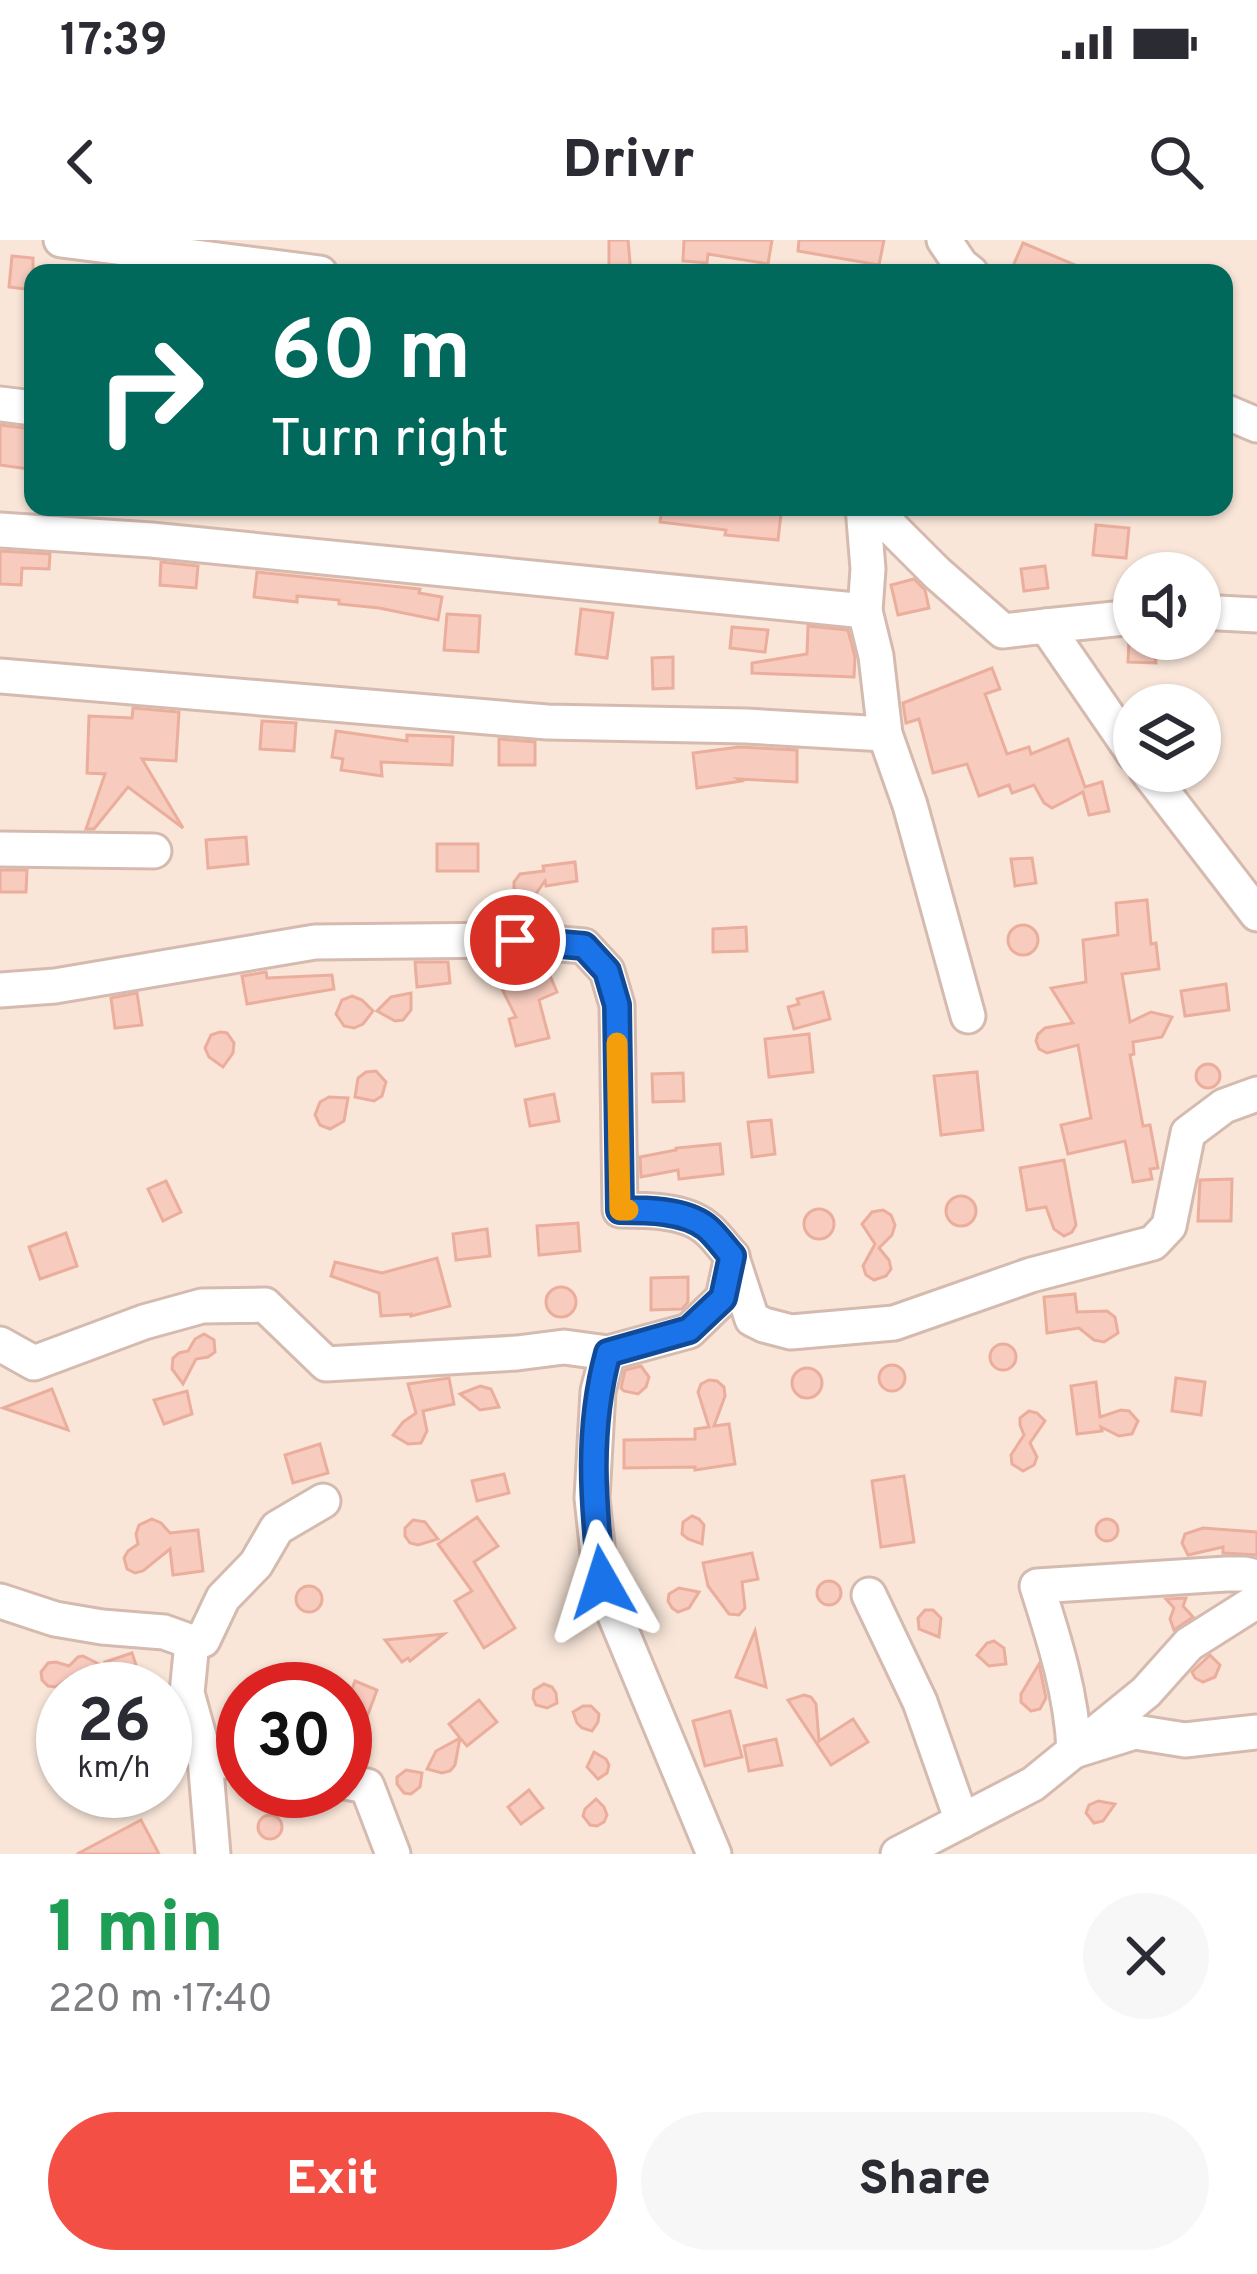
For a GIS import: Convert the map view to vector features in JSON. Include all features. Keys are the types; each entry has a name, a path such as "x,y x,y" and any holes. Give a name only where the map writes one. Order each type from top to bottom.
{"street":[{"path":"61,240 249,264"},
{"path":"867,516 865,610 885,734 910,805 968,1016"},
{"path":"877,516 1003,631 1113,619"},
{"path":"0,530 151,540 865,610"},
{"path":"1221,613 1257,615"},
{"path":"1046,626 1113,723"},
{"path":"0,676 547,722 885,734"},
{"path":"1163,792 1257,912"},
{"path":"0,849 154,851"},
{"path":"0,990 55,986 316,943 515,940 584,946 607,971 617,1005 620,1210 683,1217 705,1226 732,1256 752,1318 791,1332 894,1323 1031,1275 1153,1243 1169,1226 1188,1133 1224,1106 1257,1094"},
{"path":"0,1344 34,1363 202,1306 266,1305 326,1364 564,1347 608,1353 689,1330 723,1298 732,1256"},
{"path":"608,1353 598,1391 592,1498 602,1582 714,1854"},
{"path":"0,1601 55,1619 203,1640 223,1598 256,1564 277,1528 323,1501"},
{"path":"1074,1751 1058,1652 1037,1586 1226,1574 1257,1577"},
{"path":"869,1595 920,1702 962,1821"},
{"path":"898,1854 1033,1784 1146,1692 1189,1643 1257,1601"},
{"path":"192,1642 187,1693 205,1757 213,1854"},
{"path":"1074,1751 1135,1732 1185,1740 1257,1732"},
{"path":"205,1757 216,1759"},
{"path":"372,1799 393,1854"}],"shaded area":[{"path":"0,240 1257,240 1257,1854 0,1854"}],"building":[{"path":"609,240 628,240 630,264 609,264"},
{"path":"684,240 772,240 768,264 708,254 707,263 683,261"},
{"path":"799,240 884,240 879,264 798,251"},
{"path":"1023,243 1073,264 1014,264"},
{"path":"12,256 33,258 33,264 24,264 24,289 9,287"},
{"path":"0,425 24,428 24,468 0,465"},
{"path":"661,516 781,516 778,540 660,522"},
{"path":"1096,525 1129,528 1127,552 1093,555"},
{"path":"0,551 50,554 49,569 22,568 21,585 0,584"},
{"path":"161,562 198,566 196,588 160,585"},
{"path":"1045,566 1048,588 1024,591 1021,569"},
{"path":"257,572 420,589 419,593 442,597 438,620 339,604 339,600 254,597"},
{"path":"914,579 925,590 929,608 898,615 891,585"},
{"path":"581,609 613,613 607,658 576,654"},
{"path":"447,614 480,616 478,652 444,650"},
{"path":"808,626 848,630 854,677 752,673 752,663 807,654"},
{"path":"732,627 768,630 765,652 730,648"},
{"path":"673,657 673,688 653,689 652,658"},
{"path":"992,668 1000,689 985,694 1007,754 1029,747 1031,754 1068,739 1085,787 1102,782 1109,811 1089,815 1083,792 1052,808 1034,785 1012,793 1009,785 979,796 967,764 933,773 919,719 906,723 903,703"},
{"path":"133,708 179,712 176,761 142,759 183,828 128,787 94,829 86,829 105,774 87,773 89,716 132,718"},
{"path":"262,721 296,723 294,751 260,749"},
{"path":"336,731 407,741 407,735 453,737 452,765 381,762 382,776 341,770 343,759 332,757"},
{"path":"499,739 535,742 535,765 499,765"},
{"path":"739,747 797,750 797,782 738,779 741,781 697,788 693,753"},
{"path":"246,837 248,864 208,868 206,840"},
{"path":"437,844 478,844 478,871 437,871"},
{"path":"1032,858 1036,883 1015,886 1011,859"},
{"path":"575,862 577,881 546,886 545,881 535,895 527,897 514,888 520,874"},
{"path":"0,870 27,870 26,892 0,892"},
{"path":"1147,900 1159,969 1122,974 1130,1022 1151,1012 1172,1017 1162,1037 1133,1042 1134,1054 1130,1055 1143,1126 1150,1125 1158,1168 1150,1169 1152,1179 1133,1182 1125,1141 1068,1154 1061,1125 1091,1118 1078,1045 1047,1053 1036,1041 1045,1028 1073,1023 1051,988 1086,982 1083,940 1118,935 1116,903"},
{"path":"1023,925 1034,929 1038,940 1034,951 1023,955 1012,951 1008,940 1012,929"},
{"path":"746,927 747,951 713,952 713,929"},
{"path":"415,962 448,962 450,983 417,987"},
{"path":"545,964 557,992 539,1000 549,1038 516,1046 509,1019 516,1017 496,977 514,976"},
{"path":"266,972 267,978 332,975 334,989 247,1004 242,976"},
{"path":"1226,984 1229,1010 1185,1016 1181,991"},
{"path":"823,992 830,1019 794,1029 788,1007 799,1004 797,999"},
{"path":"137,993 142,1025 115,1028 111,998"},
{"path":"411,993 411,1010 403,1020 377,1011 391,997"},
{"path":"352,996 373,1011 354,1028 344,1026 336,1014 342,1000"},
{"path":"220,1032 234,1043 223,1067 205,1048 211,1035"},
{"path":"809,1034 813,1072 769,1077 765,1039"},
{"path":"1208,1064 1217,1067 1217,1085 1208,1088 1199,1085 1196,1076 1199,1067"},
{"path":"376,1071 386,1082 382,1096 374,1101 355,1097 358,1078"},
{"path":"977,1072 983,1130 941,1135 934,1076"},
{"path":"683,1073 684,1101 653,1102 652,1074"},
{"path":"554,1094 559,1121 530,1126 525,1100"},
{"path":"329,1097 348,1098 344,1121 330,1129 320,1125 315,1115 320,1102"},
{"path":"771,1120 775,1154 752,1157 748,1122"},
{"path":"720,1144 723,1174 679,1179 678,1170 641,1177 640,1157"},
{"path":"1064,1160 1076,1225 1064,1236 1054,1229 1046,1207 1027,1210 1020,1168"},
{"path":"1232,1179 1231,1221 1198,1221 1200,1180"},
{"path":"166,1181 181,1212 163,1221 148,1189"},
{"path":"961,1196 972,1200 976,1211 972,1222 961,1226 950,1222 946,1211 950,1200"},
{"path":"819,1209 830,1213 834,1224 830,1235 819,1239 808,1235 804,1224 808,1213"},
{"path":"883,1210 895,1225 879,1248 891,1269 874,1280 863,1266 875,1244 862,1224 872,1212"},
{"path":"578,1223 580,1251 539,1255 537,1226"},
{"path":"487,1229 490,1256 456,1260 453,1234"},
{"path":"66,1233 77,1266 40,1279 29,1247"},
{"path":"437,1258 450,1306 411,1316 381,1316 379,1293 331,1276 335,1262 382,1273"},
{"path":"688,1277 688,1302 682,1309 651,1310 651,1278"},
{"path":"561,1287 572,1291 576,1302 572,1313 561,1317 550,1313 546,1302 550,1291"},
{"path":"1075,1294 1077,1312 1107,1311 1115,1317 1118,1333 1104,1342 1079,1328 1047,1333 1044,1297"},
{"path":"204,1334 214,1340 215,1352 196,1359 183,1384 172,1369 173,1358 188,1351"},
{"path":"1003,1344 1016,1357 1003,1370 990,1357"},
{"path":"892,1365 905,1378 892,1391 879,1378"},
{"path":"641,1366 649,1377 646,1387 638,1394 624,1391 625,1370"},
{"path":"807,1368 818,1372 822,1383 818,1394 807,1398 796,1394 792,1383 796,1372"},
{"path":"449,1378 454,1404 423,1411 427,1431 421,1443 408,1444 393,1435 416,1413 408,1384"},
{"path":"1176,1378 1205,1382 1201,1415 1172,1411"},
{"path":"709,1380 724,1387 714,1426 729,1424 735,1464 695,1470 624,1468 624,1440 695,1439 695,1429 709,1427 698,1392"},
{"path":"1096,1382 1100,1417 1129,1411 1138,1421 1132,1434 1119,1436 1101,1427 1102,1431 1077,1434 1071,1386"},
{"path":"480,1386 491,1389 499,1407 480,1410 460,1394"},
{"path":"52,1389 68,1430 3,1408"},
{"path":"187,1391 192,1414 164,1424 154,1400"},
{"path":"1029,1411 1045,1421 1030,1443 1037,1457 1034,1465 1023,1471 1012,1464 1011,1455 1024,1435 1020,1418"},
{"path":"320,1444 328,1473 293,1483 285,1455"},
{"path":"504,1474 509,1493 477,1501 472,1481"},
{"path":"904,1476 914,1542 881,1547 872,1481"},
{"path":"692,1516 704,1525 702,1544 682,1534 683,1522"},
{"path":"477,1517 498,1546 474,1562 515,1628 484,1648 455,1601 472,1591 438,1544"},
{"path":"152,1519 170,1533 198,1530 203,1571 173,1575 170,1549 143,1571 127,1569 124,1558 138,1544 139,1525"},
{"path":"1107,1519 1118,1530 1107,1541 1096,1530"},
{"path":"413,1520 425,1522 438,1539 410,1543 405,1528"},
{"path":"1203,1528 1257,1532 1257,1555 1223,1553 1223,1547 1188,1555 1182,1543 1185,1534"},
{"path":"752,1553 758,1579 742,1582 745,1608 739,1615 729,1614 708,1586 703,1563"},
{"path":"829,1581 841,1593 829,1605 817,1593"},
{"path":"309,1586 322,1599 309,1612 296,1599"},
{"path":"679,1588 699,1592 689,1608 678,1612 668,1601 669,1594"},
{"path":"1186,1598 1183,1606 1193,1617 1174,1630 1170,1619 1174,1608 1166,1599"},
{"path":"925,1610 941,1618 939,1637 919,1629 918,1618"},
{"path":"755,1631 766,1687 736,1677"},
{"path":"444,1634 410,1661 402,1662 385,1640"},
{"path":"994,1641 1004,1648 1006,1664 989,1666 977,1655"},
{"path":"132,1653 135,1662 105,1662"},
{"path":"1210,1655 1220,1665 1215,1677 1203,1682 1192,1672"},
{"path":"1039,1664 1046,1698 1040,1709 1031,1711 1021,1702 1021,1694"},
{"path":"544,1684 556,1693 557,1703 547,1708 536,1705 533,1698 534,1690"},
{"path":"804,1695 816,1704 819,1741 853,1719 868,1742 831,1765 788,1700"},
{"path":"479,1700 497,1722 467,1746 449,1724"},
{"path":"583,1706 599,1714 592,1731 577,1723 573,1712"},
{"path":"730,1711 742,1757 705,1766 693,1721"},
{"path":"460,1738 450,1771 427,1769 436,1751"},
{"path":"776,1739 782,1765 749,1771 744,1746"},
{"path":"594,1752 609,1765 598,1779 587,1767"},
{"path":"406,1770 422,1773 420,1787 411,1794 397,1784 397,1777"},
{"path":"529,1790 543,1808 521,1824 508,1807"},
{"path":"596,1799 607,1815 597,1826 583,1816"},
{"path":"1098,1801 1115,1804 1103,1821 1094,1823 1086,1813"},
{"path":"261,1818 281,1822 279,1836 261,1836"},
{"path":"141,1820 159,1854 77,1854"}],"slow traffic":[{"path":"617,1043 620,1210 628,1210"}],"route":[{"path":"515,940 584,946 607,971 617,1005 620,1210 683,1217 705,1226 732,1256 723,1298 689,1330 608,1353 598,1391 592,1498 602,1582"}]}
